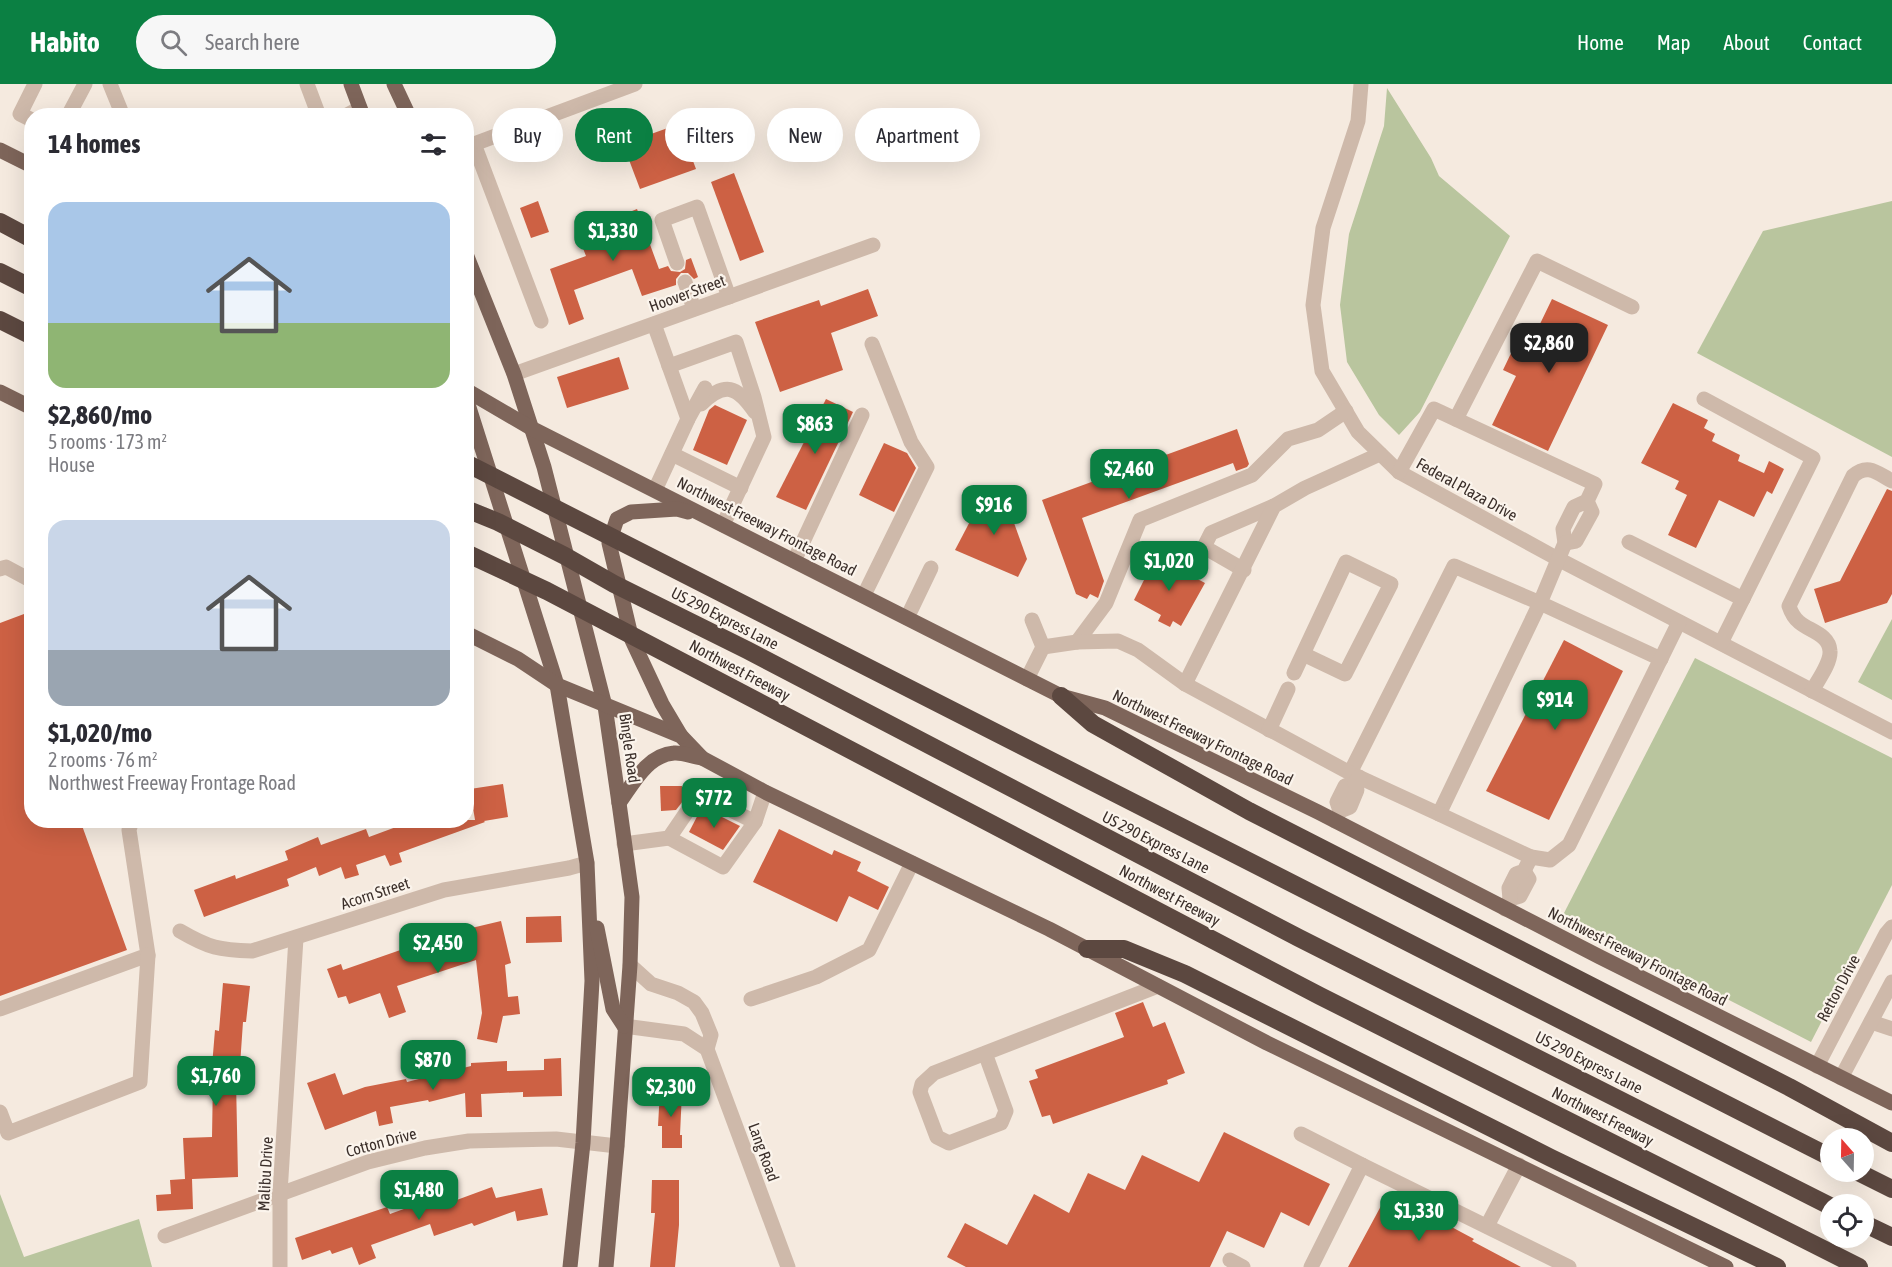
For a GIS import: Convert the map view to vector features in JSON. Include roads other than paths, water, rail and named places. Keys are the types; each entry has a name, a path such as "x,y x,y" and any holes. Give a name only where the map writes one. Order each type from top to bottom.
{"highway":[{"path":"0,222 24,235"},
{"path":"0,272 24,284"},
{"path":"0,320 24,332"},
{"path":"474,467 1820,1152"},
{"name":"US 290 Express Lane","path":"474,512 498,522 614,584 747,650 1299,938 1820,1201"},
{"name":"Northwest Freeway","path":"474,557 547,591 1320,996 1859,1267"},
{"path":"1061,696 1093,724 1249,811 1779,1082 1892,1143"},
{"path":"1087,949 1124,949 1185,974 1551,1158 1777,1267"},
{"path":"1874,1180 1892,1189"},
{"path":"1874,1228 1892,1237"}],"main road":[{"path":"351,84 360,108"},
{"path":"394,84 405,108"},
{"path":"0,150 24,162"},
{"name":"Bingle Road","path":"474,274 514,374 544,467 605,706 632,897 630,965 606,1267"},
{"path":"0,392 24,404"},
{"name":"Northwest Freeway Frontage Road","path":"474,395 531,428 1061,696 1105,708 1338,816 1892,1103"},
{"path":"474,423 557,685 587,863 592,981 583,1143 570,1267"},
{"path":"717,522 677,509 631,512 618,519 609,543 632,640 662,704 681,736 702,758 765,792 1087,949 1267,1043 1726,1267"},
{"path":"474,637 518,659 557,685 681,736"},
{"path":"619,803 646,766 657,759 674,753 702,758"},
{"path":"588,881 613,1009 624,1026"}],"street":[{"path":"24,116 20,114 35,84"},
{"path":"72,108 85,84"},
{"path":"110,84 120,108"},
{"path":"307,84 316,108"},
{"name":"Federal Plaza Drive","path":"1361,84 1358,121 1323,228 1313,305 1322,371 1358,432 1399,472 1558,559 1892,732"},
{"path":"474,143 625,86"},
{"path":"474,155 541,321"},
{"path":"677,263 662,220 697,207 729,297"},
{"name":"Hoover Street","path":"514,374 873,245"},
{"path":"1456,419 1537,261 1632,307"},
{"path":"684,282 694,309"},
{"path":"654,324 680,397 690,416"},
{"path":"669,366 736,342 762,422 764,437 741,488 717,522"},
{"path":"864,596 927,467 911,442 872,344"},
{"path":"680,397 746,373"},
{"path":"725,380 742,385 754,397"},
{"path":"655,490 705,388"},
{"path":"690,416 711,394 725,388 743,396 762,422"},
{"path":"1704,399 1813,458 1720,643"},
{"path":"1399,472 1434,409 1594,484 1587,501 1592,512 1576,541 1565,543 1540,603 1439,814"},
{"path":"1077,642 1106,603 1140,520 1252,475 1288,439 1318,429 1346,411"},
{"path":"794,561 862,415"},
{"path":"672,454 741,488"},
{"path":"1244,570 1204,547 1211,533 1274,506 1305,488 1380,454"},
{"path":"1812,691 1830,651 1827,641 1799,622 1789,606 1853,476 1860,470 1868,469 1892,481"},
{"path":"1185,684 1274,506"},
{"path":"1629,542 1743,599"},
{"path":"1294,673 1346,562 1391,584 1345,674 1303,654"},
{"path":"1338,816 1350,807 1357,790 1355,778 1454,566 1661,659"},
{"path":"0,569 6,567 24,577"},
{"path":"907,618 931,568"},
{"path":"1027,679 1043,647 1032,620"},
{"path":"1043,647 1077,642 1118,640 1138,650 1185,684 1355,778 1531,857 1550,860 1569,845 1679,622"},
{"path":"1269,730 1288,689"},
{"path":"624,844 669,838 723,867 755,822 765,792"},
{"path":"669,838 699,794 755,822"},
{"path":"0,1112 8,1133 140,1082 148,955 130,828"},
{"path":"1508,904 1520,896 1529,879 1524,871 1531,857"},
{"name":"Acorn Street","path":"180,931 199,942 221,950 252,951 444,890 587,863"},
{"path":"752,999 816,977 870,950 912,863"},
{"name":"Retton Drive","path":"1817,1066 1886,934 1892,927"},
{"name":"Malibu Drive","path":"280,1267 280,1193 296,938"},
{"path":"0,1009 148,955"},
{"name":"Lang Road","path":"630,965 651,984 689,998 699,1008 711,1035 707,1049 788,1267"},
{"path":"1841,1078 1892,982"},
{"path":"985,1053 1006,1111 1001,1123 949,1143 936,1137 920,1092 922,1084 934,1073 985,1053 1158,986"},
{"path":"1871,1022 1892,1029"},
{"path":"624,1026 684,1034 707,1049"},
{"path":"1301,1134 1569,1267"},
{"name":"Cotton Drive","path":"165,1236 368,1162 425,1148 469,1141 556,1139 617,1146"},
{"path":"1311,1267 1362,1165"},
{"path":"1486,1226 1519,1165"}]}
